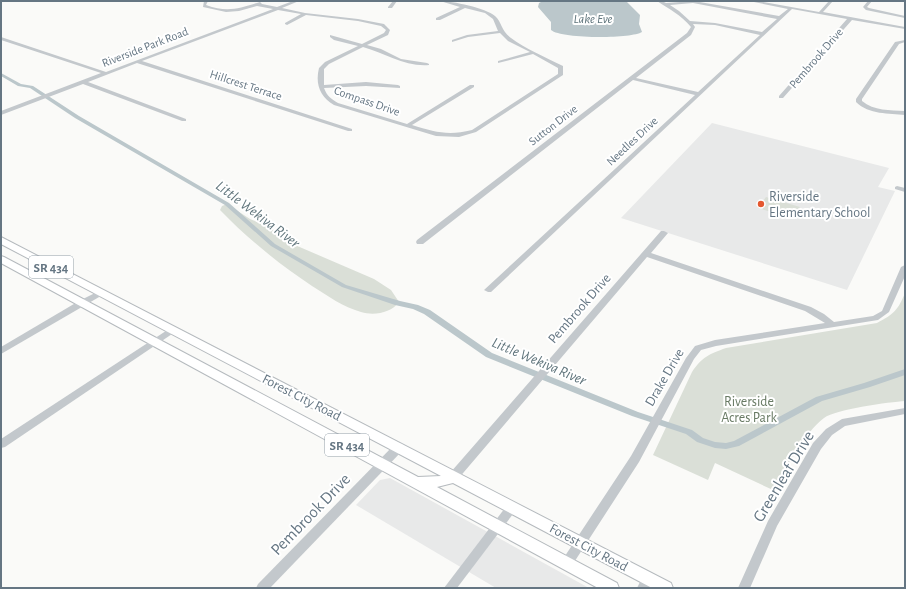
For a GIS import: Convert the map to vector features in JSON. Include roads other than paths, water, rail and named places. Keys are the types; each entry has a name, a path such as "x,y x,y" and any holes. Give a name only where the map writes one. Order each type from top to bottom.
{"main road":[{"name":"Forest City Road","path":"1,240 580,543 646,583 666,588"},
{"name":"Forest City Road","path":"1,259 612,588"},
{"path":"413,480 433,483 445,482 454,476"}],"street":[{"path":"206,1 204,6 228,12 238,11 265,1"},
{"name":"Riverside Park Road","path":"1,113 297,1"},
{"path":"390,6 395,1"},
{"path":"442,1 479,9 492,15 501,32 510,40 534,53"},
{"path":"660,1 681,13 689,22 715,24 764,34"},
{"path":"751,1 905,28"},
{"path":"820,13 831,1"},
{"path":"870,1 865,7 868,9 893,15 905,16"},
{"path":"666,4 693,2 781,18"},
{"name":"Compass Drive","path":"258,4 304,14 382,25 388,30 386,34 327,63 321,69 321,87 324,96 332,102 438,135 450,136 474,132 560,75 561,67 534,53"},
{"path":"438,19 464,6"},
{"name":"Needles Drive","path":"488,290 791,8"},
{"path":"287,24 304,14"},
{"path":"886,25 893,15"},
{"name":"Pembrook Drive","path":"781,97 850,19"},
{"name":"Sutton Drive","path":"420,242 689,34 693,27 689,22"},
{"path":"454,41 467,36 501,32"},
{"path":"332,36 336,39 379,50 400,60 427,64"},
{"path":"1,38 105,73"},
{"path":"905,41 897,43 859,99 859,102 862,105 871,109 905,113"},
{"path":"500,62 534,53"},
{"name":"Hillcrest Terrace","path":"136,62 350,130"},
{"path":"631,78 699,94"},
{"path":"82,82 184,120"},
{"path":"321,87 366,84 398,87"},
{"path":"407,126 472,86"},
{"path":"897,188 905,190"},
{"name":"Pembrook Drive","path":"454,476 664,232"},
{"path":"646,254 808,309 833,325"},
{"name":"Drake Drive","path":"567,564 635,459 684,368 698,348 715,343 875,318 885,312 905,268"},
{"path":"1,351 82,303 102,293"},
{"path":"1,444 172,330"},
{"name":"Greenleaf Drive","path":"744,588 772,524 817,446 829,432 842,423 905,411"},
{"name":"Pembrook Drive","path":"262,588 399,447"},
{"path":"450,588 512,507"}],"water":[{"name":"Lake Eve","path":"543,1 624,1 627,2 640,15 639,24 642,32 625,36 611,37 581,36 557,33 551,30 551,22 538,7 539,3"}],"waterway":[{"name":"Little Wekiva River","path":"1,74 20,85 31,87 77,117 227,204 273,245 344,286 427,312 489,355 635,414 689,432 700,440 715,445 726,446 736,444 819,399 905,372"}],"place":[{"name":"Riverside Elementary School","path":"761,204"}],"park label":[{"name":"Riverside Acres Park","path":"749,410"}]}
